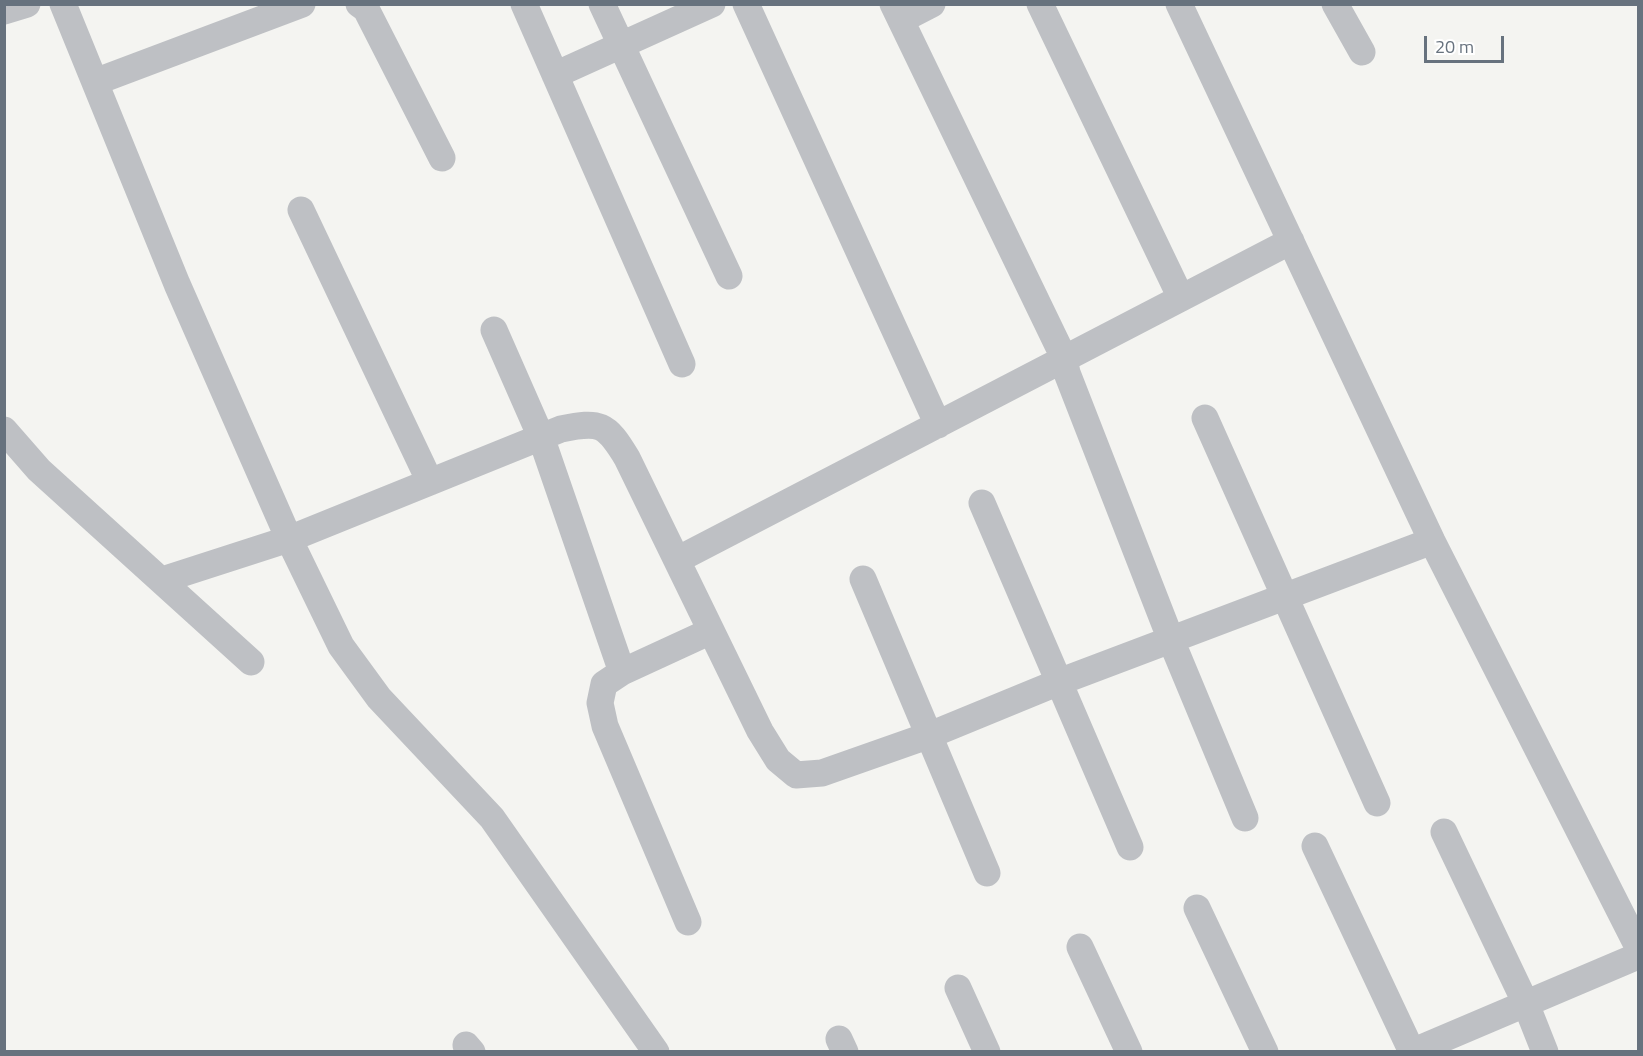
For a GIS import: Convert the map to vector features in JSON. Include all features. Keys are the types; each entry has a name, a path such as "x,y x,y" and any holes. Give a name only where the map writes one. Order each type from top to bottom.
{"street":[{"path":"4,12 27,4"},
{"path":"63,4 177,285 289,539 341,646 373,689 492,818 656,1052"},
{"path":"95,82 302,4"},
{"path":"359,4 366,9 442,158"},
{"path":"524,4 682,364"},
{"path":"602,4 729,276"},
{"path":"555,75 712,4"},
{"path":"746,4 938,425"},
{"path":"932,4 897,12 1064,358 1067,373 1171,640 1245,818"},
{"path":"1040,4 1181,298"},
{"path":"1179,4 1432,541 1627,900 1638,947"},
{"path":"1335,4 1362,52"},
{"path":"301,210 430,482"},
{"path":"677,560 1291,241"},
{"path":"494,330 540,437 622,672"},
{"path":"1205,418 1377,803"},
{"path":"162,580 289,539 540,437 561,429 591,423 612,434 627,458 760,731 777,760 796,775 822,773 930,735 1059,682 1432,541"},
{"path":"4,430 39,470 251,662"},
{"path":"982,503 1130,848"},
{"path":"863,579 987,873"},
{"path":"688,922 605,726 600,703 604,684 622,672 711,631"},
{"path":"1444,832 1526,1004 1545,1052"},
{"path":"1315,846 1412,1052 1638,956"},
{"path":"1197,908 1265,1052"},
{"path":"1080,947 1130,1052"},
{"path":"958,987 987,1052"}]}
